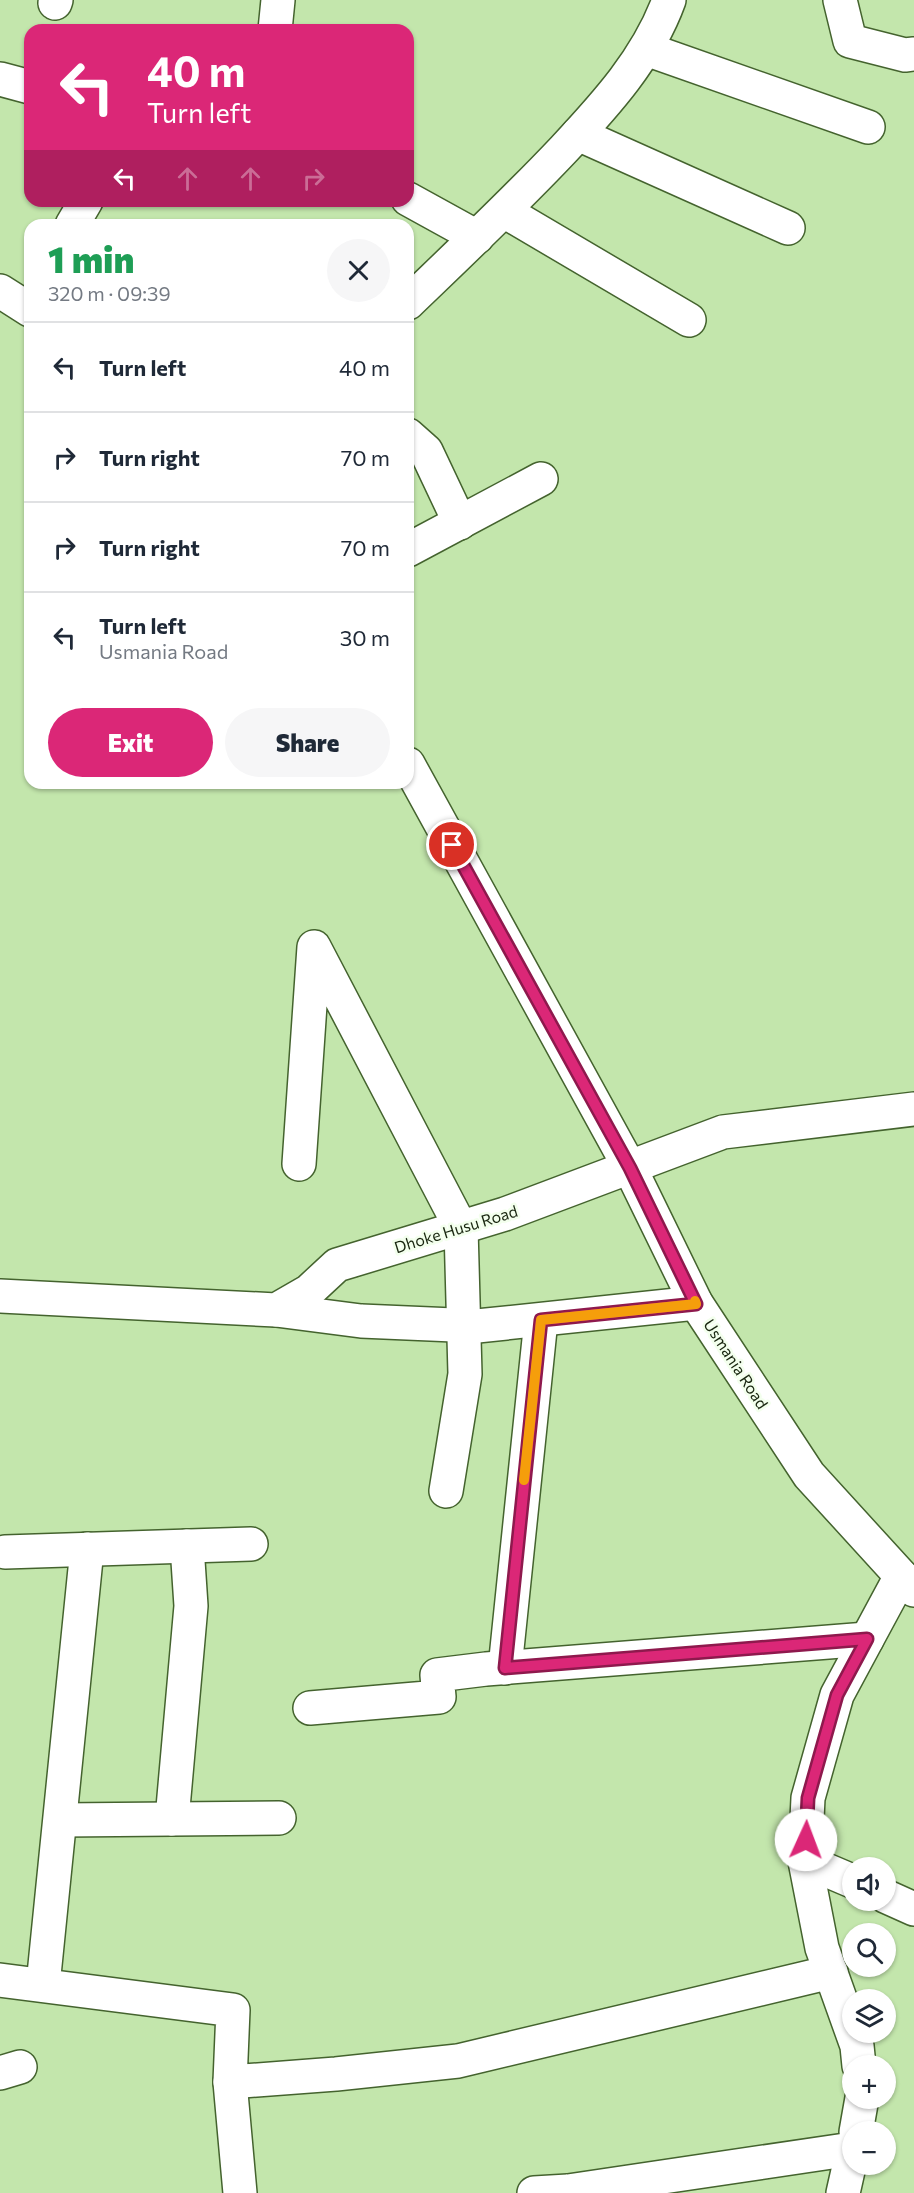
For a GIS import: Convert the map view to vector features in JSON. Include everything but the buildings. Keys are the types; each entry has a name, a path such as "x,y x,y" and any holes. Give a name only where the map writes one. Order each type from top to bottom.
{"street":[{"path":"276,24 278,0"},
{"path":"414,297 504,211 607,102 642,57 669,0"},
{"path":"840,0 850,41 905,55 914,54"},
{"path":"646,49 868,127"},
{"path":"0,79 24,85"},
{"path":"578,134 789,228"},
{"path":"414,203 477,237"},
{"path":"504,211 689,320"},
{"path":"414,440 426,451 460,523"},
{"path":"414,547 541,479"},
{"name":"Usmania Road","path":"414,775 630,1168 696,1304 808,1475 908,1583"},
{"path":"299,1164 314,947 461,1228 465,1374 446,1491"},
{"name":"Dhoke Husu Road","path":"276,1310 309,1291 337,1265 505,1214 723,1132 914,1109"},
{"path":"0,1296 276,1310 361,1321 464,1326 696,1304"},
{"path":"505,1668 541,1320"},
{"path":"5,1552 251,1544"},
{"path":"172,1819 191,1606 187,1546"},
{"path":"43,1985 87,1549"},
{"path":"858,2055 822,1947 805,1861 808,1798 837,1695 867,1639 908,1583"},
{"path":"310,1708 439,1697 437,1675 867,1639"},
{"path":"61,1820 279,1818"},
{"path":"805,1861 842,1877"},
{"path":"896,1901 914,1909"},
{"path":"230,2082 458,2061 831,1972"},
{"path":"0,1980 232,2010 230,2082 240,2193"},
{"path":"534,2193 652,2186 842,2151"},
{"path":"843,2193 847,2175"}],"slow traffic":[{"path":"524,1480 541,1320 696,1304 695,1301"}],"route":[{"path":"452,845 630,1168 696,1304 541,1320 505,1668 867,1639 837,1695 808,1798 806,1840"}]}
